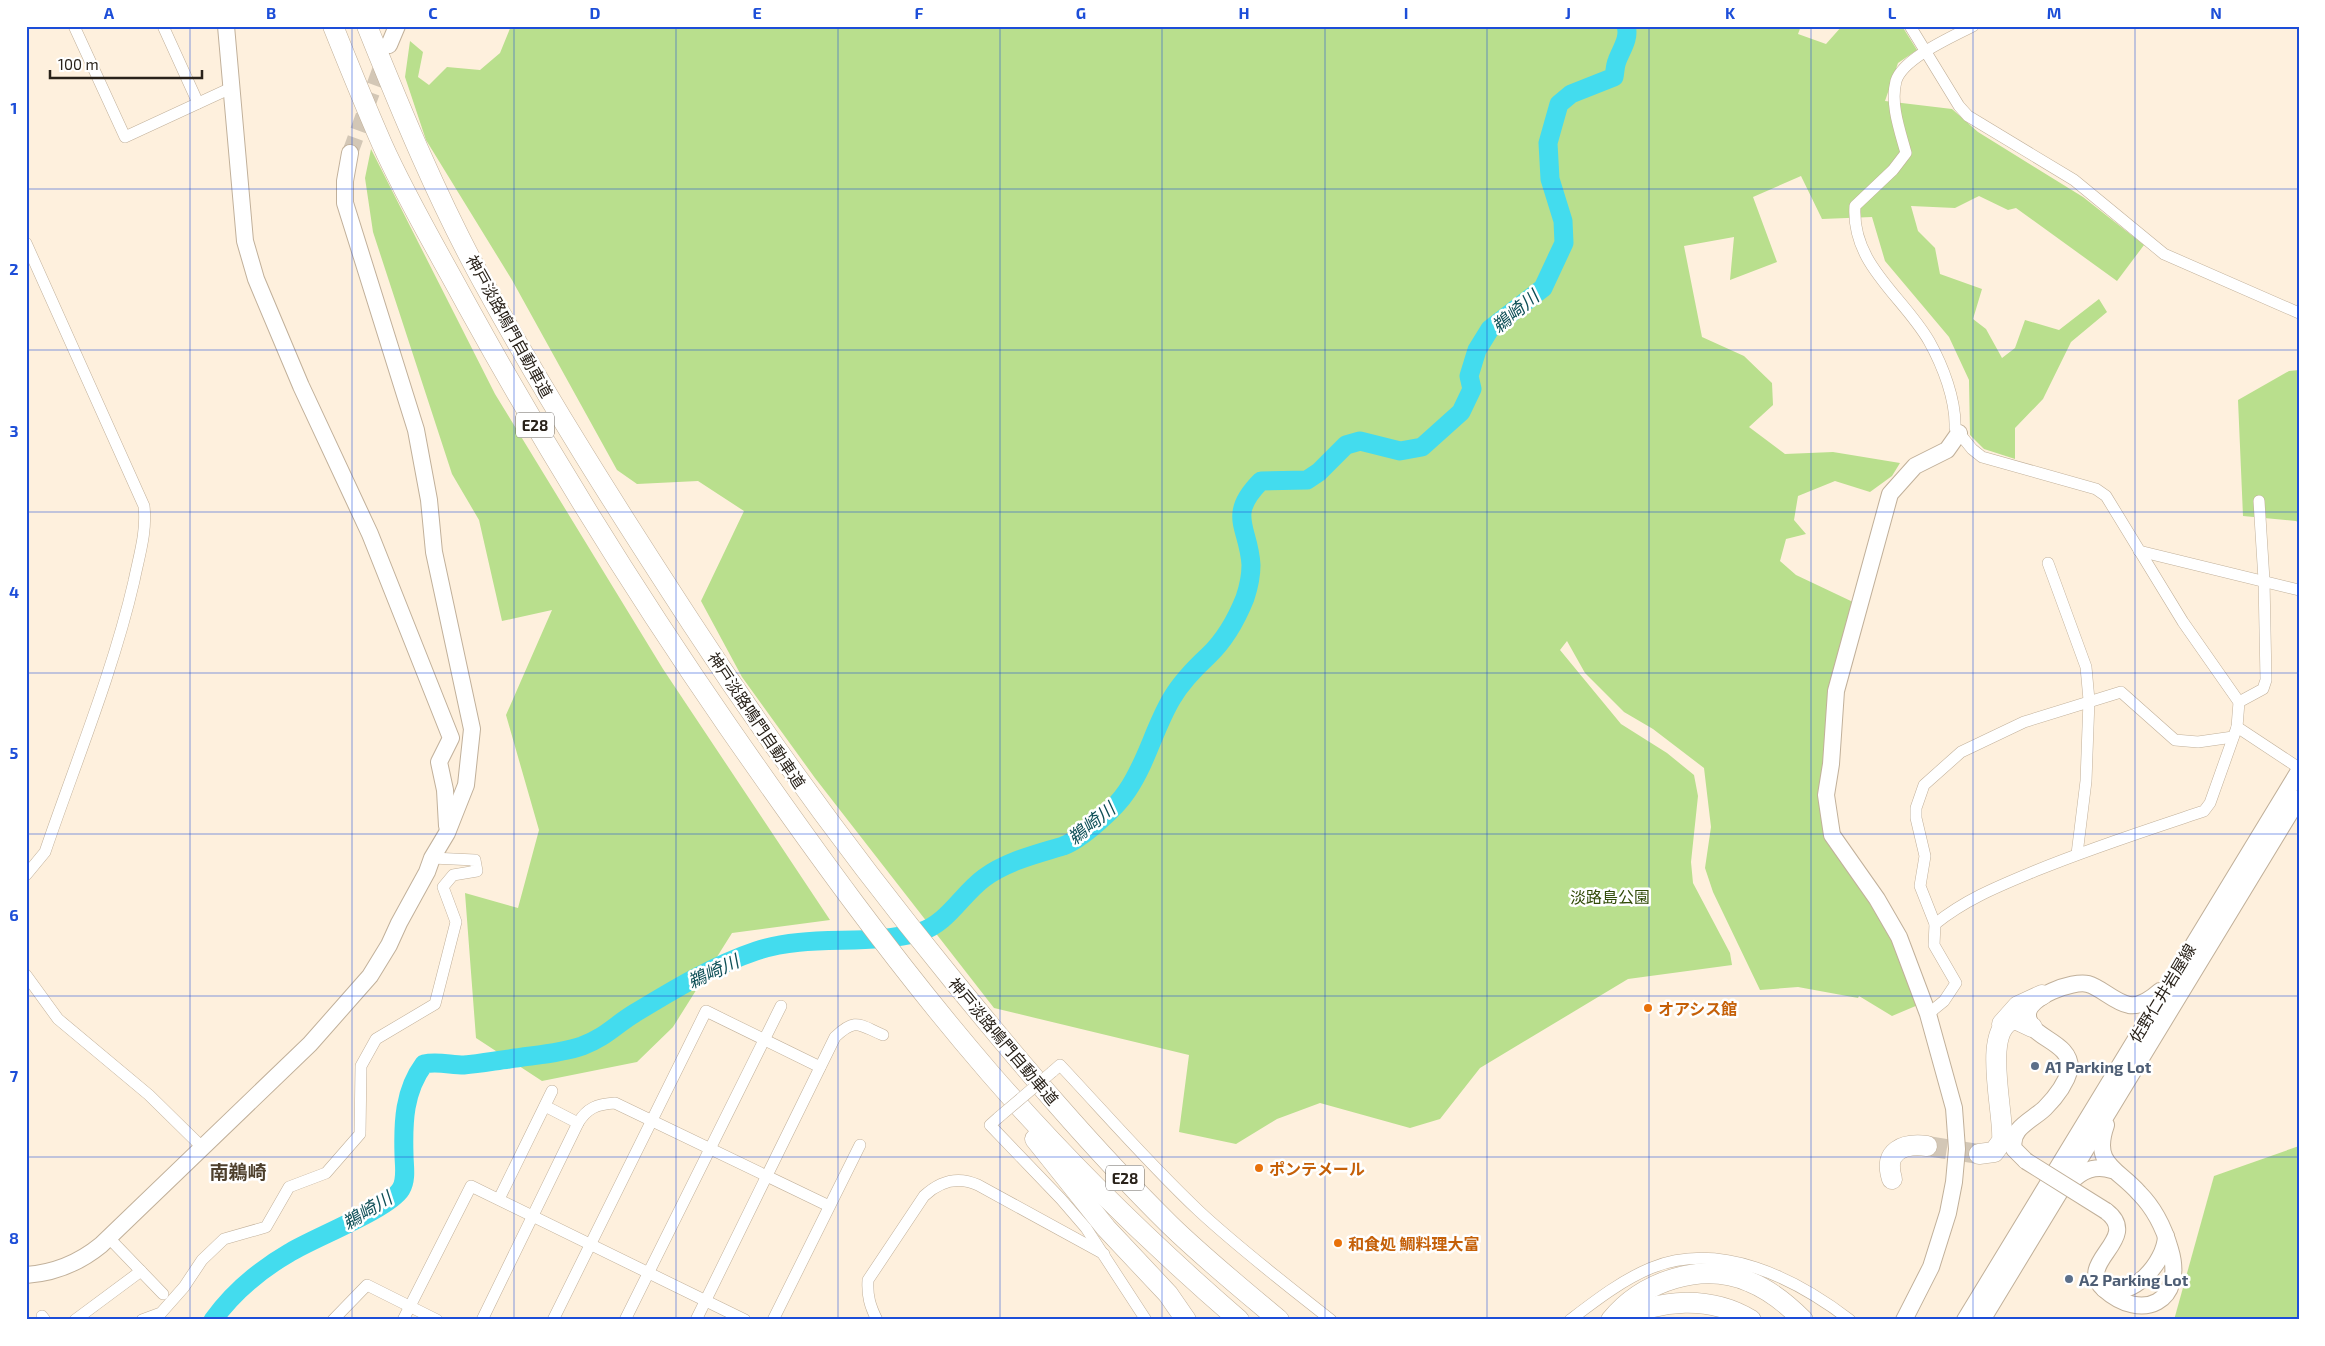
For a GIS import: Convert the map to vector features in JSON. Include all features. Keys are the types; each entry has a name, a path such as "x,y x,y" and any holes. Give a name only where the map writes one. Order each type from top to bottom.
{"highway":[{"name":"神戸淡路鳴門自動車道","path":"333,26 383,146 422,223 517,397 681,658 779,799 890,949 987,1070 1052,1141 1135,1226 1239,1320"},
{"name":"神戸淡路鳴門自動車道","path":"367,26 397,102 440,196 501,314 646,554 727,678 802,786 853,856 986,1021 1052,1098 1171,1226 1279,1320"},
{"path":"1979,1154 1994,1152 2002,1141 1996,1058 1999,1034 2004,1022 2013,1011 2025,1002 2042,995"},
{"path":"1999,1034 2005,1024 2015,1019 2020,1019 2032,1027"},
{"path":"987,1070 1014,1111 1106,1228 1194,1320"},
{"path":"1892,1179 1890,1162 1896,1152 1906,1146 1927,1146"},
{"path":"1611,1320 1629,1300 1641,1292 1670,1280 1702,1274 1736,1277 1765,1290 1803,1320"},
{"path":"1168,1294 1186,1320"},
{"path":"1257,1302 1286,1320"},
{"path":"1618,1320 1654,1306 1688,1303 1719,1306 1751,1320"}],"street":[{"path":"74,26 125,137 232,88"},
{"path":"163,26 198,103"},
{"path":"226,26 245,241 256,279 301,386 370,534 451,738 439,762 445,790 447,833"},
{"path":"389,45 397,26"},
{"path":"1910,26 1959,106 1968,116 2074,180 2164,254 2299,312"},
{"path":"1935,924 1956,907 1982,893 2077,854 2204,811 2210,803 2237,732 2239,702 2183,622 2106,496 2096,489 1982,457 1972,449 1955,428 1955,418 1946,377 1929,341 1864,255 1857,233 1854,213 1855,206 1893,170 1906,153 1897,119 1896,80 1904,67 1927,51 1973,26"},
{"path":"26,1275 40,1274 73,1264 109,1238 310,1044 370,976 389,946 399,923 427,872 432,858 447,833 466,784 472,730 434,552 429,500 416,430 345,203 345,181 350,152"},
{"path":"26,244 144,506 145,518 143,538 125,622 45,852 26,875"},
{"path":"1904,1320 1931,1267 1948,1213 1954,1182 1956,1149 1951,1094 1928,1014 1899,937 1877,899 1832,835 1826,795 1831,764 1836,691 1890,494 1915,466 1947,450 1959,432"},
{"path":"2239,702 2263,689 2266,680 2264,580 2259,501"},
{"path":"2139,551 2299,590"},
{"path":"2048,563 2086,667 2089,700 2086,780 2077,854"},
{"path":"1928,1014 1944,1001 1956,983 1934,945 1935,924 1920,886 1925,856 1916,818 1916,808 1924,785 1961,752 2024,722 2089,700 2121,692 2137,704 2159,728 2174,740 2198,742 2237,732 2299,769"},
{"name":"佐野仁井岩屋線","path":"1965,1320 2299,769"},
{"name":"佐野仁井岩屋線","path":"1982,1320 2299,798"},
{"path":"142,1320 161,1313 184,1286 202,1260 224,1240 266,1227 289,1188 326,1173 360,1134 361,1066 376,1039 435,1004 456,922 443,887 453,875 477,871 475,860 432,858"},
{"path":"2118,1098 2102,1140 2104,1159 2112,1170 2140,1194 2155,1214 2166,1236 2173,1257 2174,1274 2171,1288 2163,1299 2150,1304 2134,1304 2118,1300 2103,1289 2096,1279 2096,1269 2115,1238 2118,1228 2114,1218 2106,1211 2026,1161 2014,1149 2013,1139 2020,1128 2049,1104 2070,1069 2067,1054 2032,1027 2028,1021 2028,1010 2042,995 2082,983 2093,986 2121,1002 2134,1005 2153,997 2162,988 2194,940"},
{"path":"26,975 58,1019 149,1096 203,1148"},
{"path":"2116,1070 2131,1040 2134,1025 2130,1012 2121,1002"},
{"path":"625,1320 781,1006"},
{"path":"554,1320 706,1011 820,1067"},
{"path":"696,1320 835,1037 846,1026 857,1023 883,1035"},
{"path":"1146,1320 1104,1254 1072,1211 990,1125 1060,1065 1137,1148 1199,1210 1240,1248 1332,1320"},
{"path":"499,1199 552,1091"},
{"path":"482,1320 531,1215 578,1123 589,1109 596,1106 614,1103 829,1206"},
{"path":"544,1106 578,1123"},
{"path":"773,1320 860,1145"},
{"path":"2036,1231 2066,1188 2078,1175 2092,1168 2112,1170"},
{"path":"877,1320 867,1292 868,1280 924,1196 944,1182 967,1180 1104,1254"},
{"path":"403,1320 471,1186 745,1320"},
{"path":"2103,1289 2122,1292 2136,1284 2159,1257 2166,1236"},
{"path":"109,1238 163,1294"},
{"path":"1570,1320 1633,1276 1679,1260 1705,1258 1728,1261 1759,1269 1792,1282 1850,1320"},
{"path":"74,1320 141,1271"},
{"path":"333,1320 367,1285 437,1320"}],"green space":[{"name":"淡路島公園","path":"511,26 1801,26 1798,34 1826,44 1842,26 1902,26 1917,50 1898,63 1885,101 1952,109 1978,132 2083,197 2144,245 2117,281 2016,208 2008,210 1979,196 1955,208 1911,206 1918,231 1935,248 1940,274 1982,289 1973,319 1986,329 2002,358 2015,348 2025,320 2059,330 2099,299 2107,312 2071,342 2043,399 2015,428 2015,459 1984,449 1970,435 1969,380 1949,337 1885,261 1872,217 1822,219 1801,176 1753,197 1777,262 1730,280 1734,237 1684,246 1702,337 1744,356 1772,383 1773,405 1749,427 1785,454 1833,452 1900,463 1892,476 1870,492 1835,481 1798,496 1794,520 1806,534 1786,539 1780,561 1796,575 1853,602 1829,841 1889,933 1918,1005 1892,1016 1859,996 1858,998 1798,987 1760,990 1713,892 1705,868 1711,827 1704,768 1653,729 1624,712 1585,673 1567,641 1560,650 1621,724 1667,753 1694,775 1698,796 1691,862 1693,883 1730,953 1732,965 1628,979 1480,1068 1440,1119 1410,1128 1320,1103 1277,1119 1236,1144 1179,1132 1189,1055 994,1008 815,778 742,677 701,601 744,511 698,481 637,484 617,470 512,280 426,140 405,77 410,41 423,52 418,77 429,85 447,67 480,70 500,53"},
{"path":"371,149 495,394 663,669 830,920 732,933 673,1027 637,1062 542,1081 476,1038 465,893 518,908 539,830 506,715 552,610 502,621 479,520 452,474 373,232 365,178"},
{"path":"2299,370 2299,523 2296,521 2243,516 2238,400 2289,371"},
{"path":"2299,1146 2299,1320 2174,1320 2214,1176"}],"waterway":[{"name":"鵜崎川","path":"213,1320 247,1282 267,1267 300,1247 367,1214 394,1197 401,1189 405,1176 404,1131 406,1107 412,1085 424,1064 475,1064 573,1049 598,1039 635,1013 694,979 725,963 756,951 797,943 879,939 920,932 930,928 946,916 976,885 993,872 1022,859 1063,846 1079,837 1098,822 1127,791 1176,692 1188,676 1214,650 1230,629 1245,598 1251,565 1242,522 1242,513 1250,493 1261,481 1307,480 1319,472 1346,445 1360,441 1400,451 1422,447 1461,412 1472,389 1469,376 1477,350 1490,329 1543,288 1564,243 1563,221 1550,179 1548,143 1559,104 1571,94 1614,77 1616,63 1627,35 1626,26"}],"tunnel":[{"path":"350,153 384,59"},
{"path":"1927,1146 1979,1154"}],"place":[{"name":"オアシス館","path":"1648,1008"},
{"name":"A1 Parking Lot","path":"2035,1066"},
{"name":"ポンテメール","path":"1259,1168"},
{"name":"和食処 鯛料理大富","path":"1338,1243"},
{"name":"A2 Parking Lot","path":"2069,1279"}],"district":[{"name":"南鵜崎","path":"238,1171"}]}
